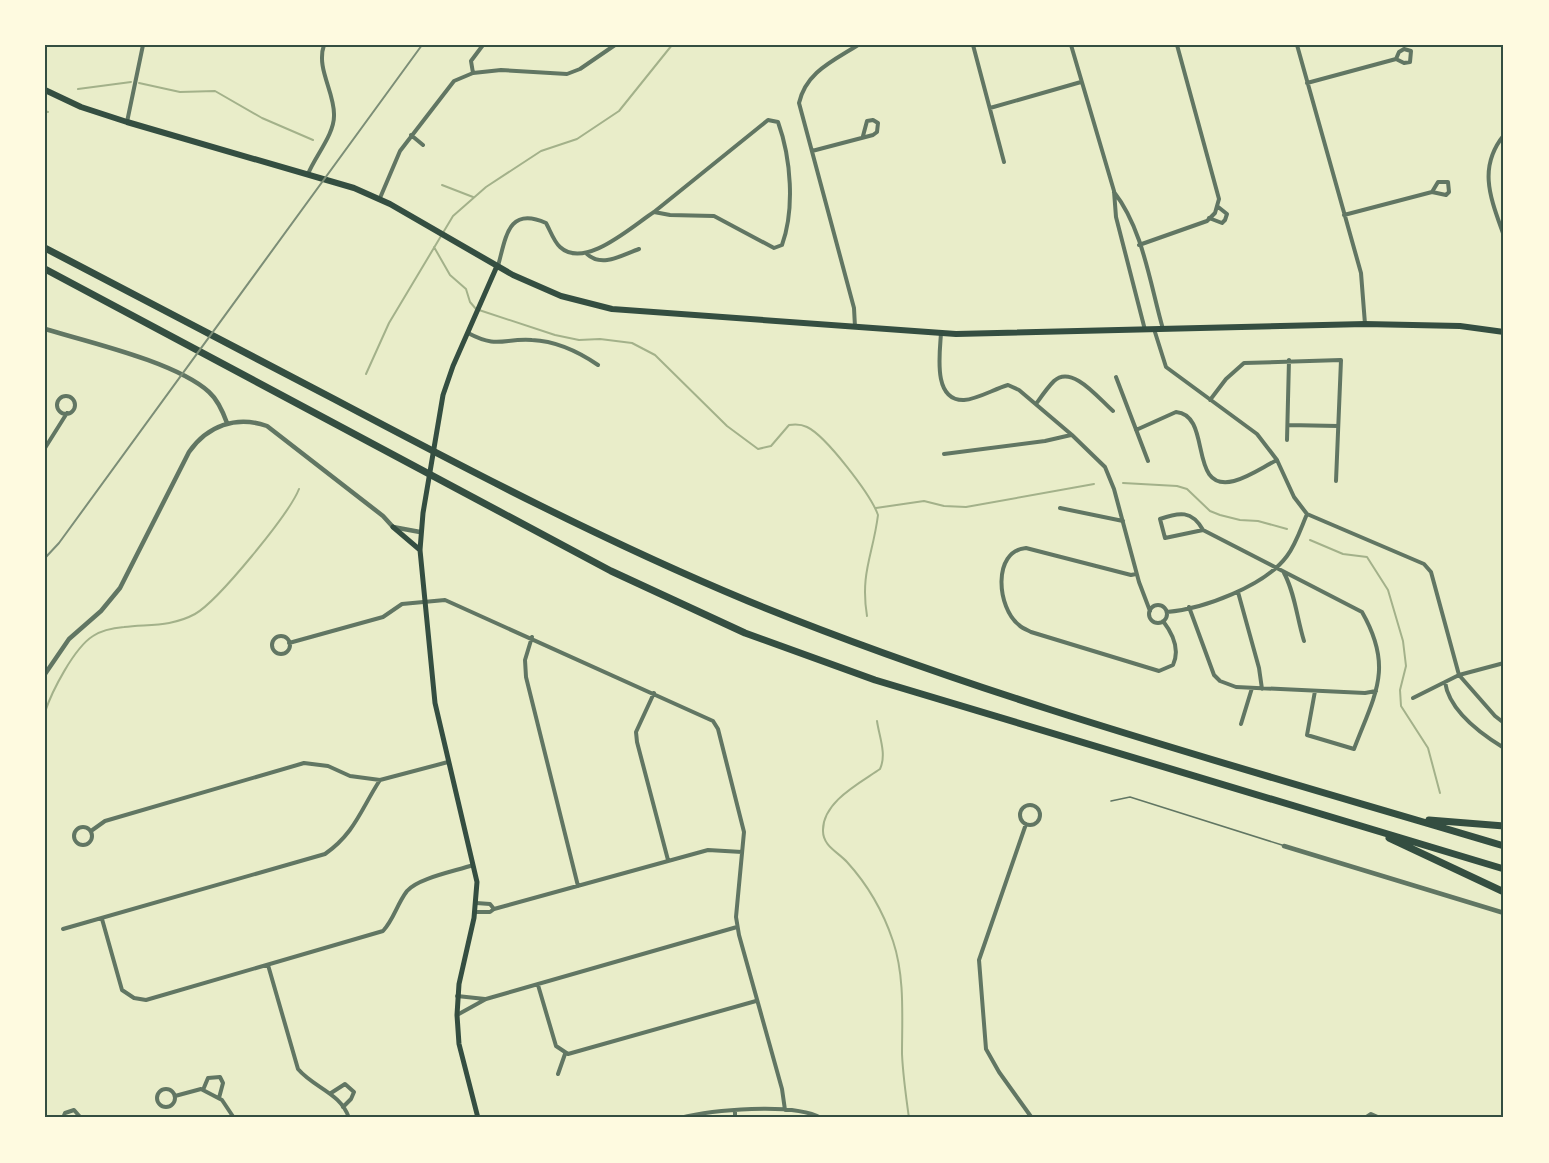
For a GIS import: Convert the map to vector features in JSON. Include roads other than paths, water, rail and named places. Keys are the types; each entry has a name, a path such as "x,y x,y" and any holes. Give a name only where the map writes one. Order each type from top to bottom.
{"highway":[{"path":"45,246 515,495 635,552 746,600 972,685 1504,846"},
{"path":"45,269 586,558 711,619 874,680 1504,869"},
{"path":"1419,820 1474,821 1504,826"},
{"path":"1371,829 1504,892"}],"main road":[{"path":"45,90 81,107 127,122 308,174 380,198 497,266 561,296 612,309 941,333 1365,324 1460,326 1504,332"},
{"path":"478,1118 459,1044 457,1016 457,996 475,912 474,865 432,680 420,532 439,417 448,380 497,266"},
{"path":"393,527 420,550"}],"street":[{"path":"127,122 143,45"},
{"path":"308,174 332,126 334,115 322,67 324,45"},
{"path":"473,73 471,61 483,45"},
{"path":"380,198 394,161 411,135 451,85 473,73 509,70 567,74 580,69 615,45"},
{"path":"855,328 854,308 800,109 802,88 812,75 858,45"},
{"path":"973,45 1004,162"},
{"path":"1071,45 1114,191 1116,217 1145,330"},
{"path":"1139,245 1209,218 1219,199 1177,45"},
{"path":"1297,45 1361,273 1365,324"},
{"path":"1307,83 1396,59 1404,49 1411,51 1413,55 1410,62 1404,63 1396,59"},
{"path":"990,108 1081,82"},
{"path":"497,266 513,223 527,216 546,223 560,247 572,254 587,254 654,212 768,120 778,123 788,168 789,194 785,236 779,247 774,248 714,216 670,215 654,212"},
{"path":"812,151 877,132 878,123 873,120 867,121 863,136"},
{"path":"411,135 423,145"},
{"path":"1504,135 1489,156 1487,166 1494,207 1504,236"},
{"path":"1344,215 1432,192 1446,195 1449,188 1443,181 1438,182 1432,192"},
{"path":"1114,191 1126,207 1163,329"},
{"path":"1209,218 1221,223 1225,220 1227,214 1217,206"},
{"path":"587,254 593,260 603,261 639,249"},
{"path":"45,329 125,353 203,386 215,398 228,423"},
{"path":"1154,329 1166,367 1257,434 1277,460 1294,496 1307,514 1424,564 1431,572 1459,675 1504,723"},
{"path":"468,333 498,344 541,341 584,356 598,365"},
{"path":"941,333 940,376 944,387 952,397 962,400 1008,385 1019,390 1072,435 1105,467 1152,620 1157,623 1163,621 1167,612"},
{"path":"1287,440 1289,360"},
{"path":"1210,400 1226,379 1244,363 1341,360 1336,481"},
{"path":"1036,404 1055,380 1066,376 1076,379 1113,411"},
{"path":"1116,377 1148,461"},
{"path":"45,448 67,413 75,406 71,398 66,396 59,400 57,405 59,410 67,413"},
{"path":"1136,430 1176,412 1191,417 1207,471 1220,481 1240,479 1277,460"},
{"path":"45,674 69,639 101,611 120,588 195,442 208,431 228,423 252,422 274,430 383,516 393,527 420,532"},
{"path":"1288,425 1338,426"},
{"path":"944,454 1045,441 1072,435"},
{"path":"1060,508 1123,521"},
{"path":"1203,530 1165,538 1160,519 1182,512 1191,515 1203,530 1362,612 1370,626 1381,662 1376,690 1354,749 1307,735 1315,691"},
{"path":"1167,612 1238,592 1277,567 1287,555 1307,514"},
{"path":"1136,574 1131,575 1026,548 1016,549 1006,560 1002,586 1009,613 1018,625 1031,632 1159,671 1167,669 1177,657 1177,650 1169,629 1163,621"},
{"path":"1284,573 1290,584 1295,614 1304,641"},
{"path":"1238,592 1259,668 1262,689"},
{"path":"290,643 383,617 402,604 424,600 451,601 654,693 717,725 742,824 737,927 783,1089 785,1110"},
{"path":"1150,610 1158,605 1167,612"},
{"path":"1189,607 1214,675 1220,681 1236,687 1262,689 1365,693 1376,690"},
{"path":"279,636 287,638 290,643 282,654 272,646 272,642 279,636"},
{"path":"532,637 525,660 526,677 578,886"},
{"path":"1413,698 1459,675 1504,663"},
{"path":"1445,682 1446,692 1455,705 1486,737 1504,748"},
{"path":"1241,724 1252,688"},
{"path":"654,693 636,732 668,860"},
{"path":"91,831 105,822 304,763 328,766 350,776 380,780 449,762"},
{"path":"63,929 325,854 343,841 356,824 380,780"},
{"path":"1027,805 1033,806 1039,813 1038,820 1033,824 1026,824 1021,820 1020,812 1027,805"},
{"path":"1026,824 978,960 987,1052 1032,1118"},
{"path":"82,827 91,831 92,837 87,844 78,844 73,836 76,830 82,827"},
{"path":"1284,846 1504,914"},
{"path":"475,912 490,912 708,850 742,852"},
{"path":"102,919 122,990 134,998 146,1000 383,932 394,918 405,894 413,884 474,865"},
{"path":"476,903 490,904 494,909"},
{"path":"457,1016 486,999 737,927"},
{"path":"268,965 298,1069 310,1083 331,1093 344,1107 349,1118"},
{"path":"538,985 555,1046 565,1054"},
{"path":"457,996 486,999"},
{"path":"565,1054 757,1001"},
{"path":"558,1074 565,1054"},
{"path":"202,1090 208,1078 216,1076 223,1083 219,1098"},
{"path":"331,1093 345,1084 350,1086 354,1092 351,1100 344,1107"},
{"path":"168,1089 175,1096 175,1102 169,1107 163,1107 157,1098 162,1090 168,1089"},
{"path":"175,1096 202,1090 219,1098 234,1118"},
{"path":"63,1118 65,1113 74,1110 81,1118"},
{"path":"680,1118 707,1112 785,1110 808,1112 820,1118"},
{"path":"735,1111 735,1118"},
{"path":"1365,1118 1371,1114 1380,1118"}],"lane":[{"path":"1111,801 1120,797 1130,797 1284,846"}],"waterway":[{"path":"366,374 389,323 453,216 486,187 541,151 577,139 619,111 672,45"},
{"path":"78,89 131,82"},
{"path":"139,83 180,92 215,91 262,118 313,140"},
{"path":"442,185 473,197"},
{"path":"434,247 450,275 466,289 470,302 476,309 555,335 579,340 600,339 632,343 655,355 727,426 758,449 771,446 789,425 802,425 815,433 847,467 867,494 878,515 866,576 867,616"},
{"path":"1123,483 1177,486 1187,489 1210,511 1220,515 1240,520 1258,521 1287,529"},
{"path":"876,508 924,501 944,506 966,507 1094,484"},
{"path":"45,712 71,660 93,636 116,628 177,621 195,614 206,606 268,536 299,489"},
{"path":"1310,540 1343,554 1367,557 1388,590 1403,641 1406,666 1400,690 1401,706 1428,748 1440,793"},
{"path":"877,721 883,751 880,769 835,802 824,821 823,831 828,845 847,862 868,889 885,919 893,941 901,983 902,1062 909,1118"}],"railway":[{"path":"45,558 59,543 422,45"}]}
